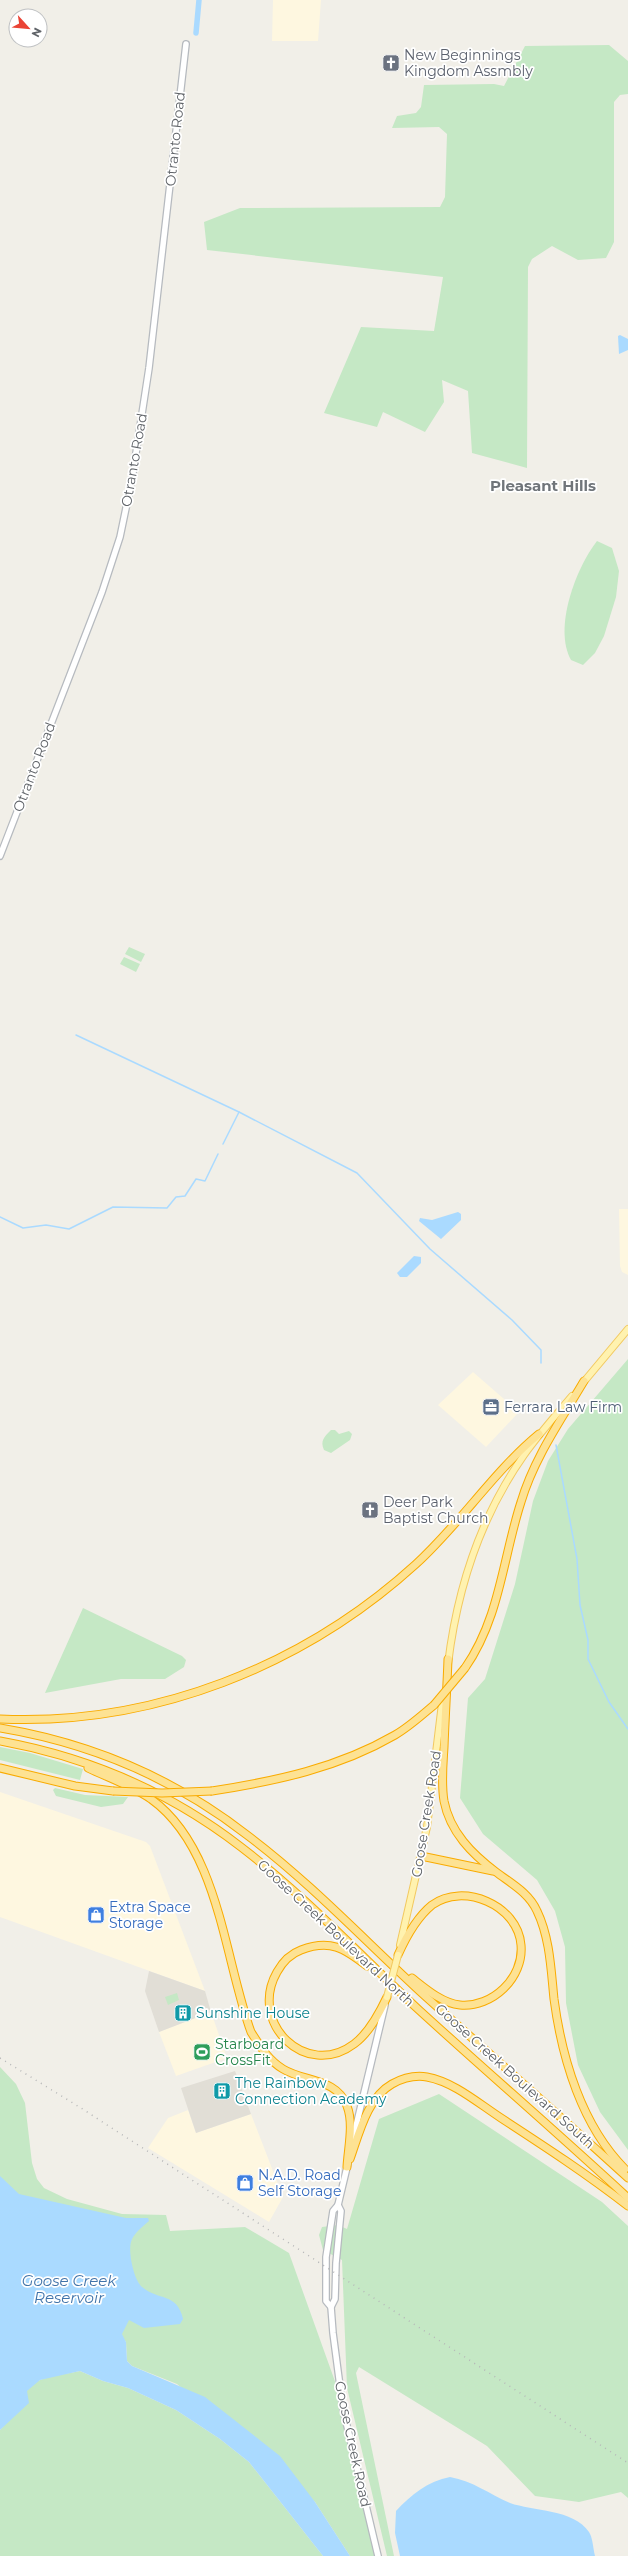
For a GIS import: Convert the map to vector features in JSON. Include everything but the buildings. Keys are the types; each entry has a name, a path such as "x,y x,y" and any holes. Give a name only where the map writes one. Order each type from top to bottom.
{"highway":[{"path":"0,1768 76,1786 113,1791 162,1793 212,1790 262,1783 312,1771 353,1757 397,1734 434,1705 465,1668 473,1656 498,1596 513,1529 528,1480 538,1457 584,1381"},
{"path":"0,1719 70,1718 101,1715 144,1707 235,1679 302,1646 345,1621 417,1563 442,1538 513,1456 540,1434"},
{"path":"448,1659 443,1777 444,1800 448,1814 460,1837 468,1848 527,1895 537,1910 544,1929 562,2046 573,2081 598,2134 628,2172"},
{"name":"Goose Creek Boulevard South","path":"0,1728 39,1735 119,1760 174,1787 213,1810 253,1839 287,1867 375,1949 628,2178"},
{"name":"Goose Creek Boulevard North","path":"0,1741 44,1751 113,1772 167,1799 204,1821 273,1873 419,2010 539,2115 628,2198"},
{"path":"44,1751 132,1788 161,1808 182,1831 199,1859 212,1897 251,2032 262,2050 282,2068 297,2076 332,2087 340,2094 347,2106 350,2125 347,2167"},
{"path":"421,1856 497,1872"},
{"path":"375,1949 444,2000 459,2005 484,2002 507,1986 515,1974 521,1944 515,1927 492,1902 477,1897 461,1896 433,1904 422,1914 406,1938 398,1955"},
{"path":"387,1997 366,2032 354,2044 328,2055 313,2054 285,2041 270,2013 268,1998 272,1980 282,1963 297,1951 314,1945 327,1945 346,1950 419,2010"},
{"path":"347,2167 362,2126 379,2094 391,2084 404,2079 426,2077 452,2085 570,2163 628,2206"}],"main road":[{"name":"Goose Creek Road","path":"387,1997 427,1827 448,1659 455,1615 468,1568 483,1530 507,1483 540,1434 628,1329"}],"street":[{"name":"Otranto Road","path":"0,856 102,592 120,537 132,479 152,346 186,44"},
{"name":"Goose Creek Road","path":"331,2307 326,2301 326,2257 333,2211 338,2205 387,1997"},
{"name":"Goose Creek Road","path":"338,2205 342,2211 335,2298 331,2307 343,2409 378,2556"}],"shaded area":[{"path":"273,0 321,0 318,41 272,41"},
{"path":"619,1209 628,1209 628,1275 622,1272 620,1266"},
{"path":"473,1372 519,1412 486,1447 438,1405"},
{"path":"0,1792 146,1842 150,1846 205,1991 0,1917"},
{"path":"149,1971 205,1991 211,2012 159,2032 145,1991"},
{"path":"211,2012 227,2058 176,2076 159,2032"},
{"path":"235,2071 251,2114 196,2133 181,2088"},
{"path":"188,2110 196,2133 251,2114 283,2197 269,2222 148,2148 168,2118"}],"green space":[{"path":"609,45 628,61 628,94 620,95 614,102 614,242 606,258 578,260 552,246 532,259 528,267 527,468 472,453 468,391 442,380 444,402 425,432 383,412 377,427 324,413 361,327 434,331 443,277 207,250 204,222 240,208 440,207 445,197 447,134 439,127 392,128 397,116 416,113 421,107 424,85 494,84 504,86 525,46"},
{"path":"597,541 612,548 619,571 616,597 604,636 595,653 583,665 571,660 566,647 566,615 569,599 575,582 582,566"},
{"path":"129,947 145,954 141,962 125,954"},
{"path":"124,957 140,964 136,972 120,964"},
{"path":"628,1359 628,2150 600,2112 578,2065 566,2003 565,1947 555,1911 537,1880 483,1834 460,1798 468,1698 485,1679 515,1584 533,1501 548,1461 568,1429"},
{"path":"331,1430 335,1430 339,1434 349,1431 352,1434 350,1440 331,1453 324,1450 322,1444 325,1437"},
{"path":"83,1608 182,1656 186,1660 184,1667 165,1679 121,1679 45,1693"},
{"path":"0,1747 30,1753 83,1769 80,1780 0,1760"},
{"path":"55,1788 85,1795 128,1797 123,1804 101,1807 56,1796 53,1790"},
{"path":"177,1993 179,2000 168,2005 165,1997"},
{"path":"0,2067 16,2084 25,2103 32,2163 37,2179 44,2188 67,2199 122,2214 166,2215 170,2231 245,2227 289,2253 337,2387 377,2556 350,2556 315,2502 177,2384 132,2366 127,2361 126,2342 0,2186"},
{"path":"439,2094 602,2202 628,2226 628,2498 621,2492 579,2502 535,2496 487,2446 359,2367 356,2373 394,2556 387,2556 347,2388 342,2260 323,2250 319,2235 322,2227 338,2225 347,2229 379,2119"},
{"path":"80,2371 103,2381 128,2388 176,2410 220,2439 249,2462 323,2556 0,2556 0,2430 28,2389 34,2384 49,2377"}],"water":[{"path":"620,335 628,339 628,350 619,354 618,336"},
{"path":"458,1212 461,1214 461,1220 441,1239 419,1221 420,1218 432,1220"},
{"path":"414,1256 421,1257 421,1263 407,1277 400,1277 397,1273"},
{"name":"Goose Creek Reservoir","path":"0,2176 19,2194 126,2218 148,2218 149,2221 136,2233 132,2239 130,2247 132,2266 136,2279 142,2287 148,2291 172,2301 180,2310 183,2319 180,2324 144,2328 129,2320 122,2334 126,2342 127,2361 132,2366 205,2397 280,2456 315,2502 350,2556 323,2556 249,2462 220,2439 176,2410 128,2388 103,2381 80,2371 40,2380 27,2391 29,2403 0,2430"},
{"path":"450,2477 466,2481 510,2503 552,2512 573,2519 582,2524 589,2532 595,2556 400,2556 395,2533 396,2511 427,2485"}],"waterway":[{"path":"196,33 199,0"},
{"path":"76,1035 239,1112 357,1173 430,1249 512,1320 541,1350 541,1363"},
{"path":"223,1144 239,1112"},
{"path":"0,1217 23,1228 46,1225 69,1229 113,1207 167,1208 176,1197 185,1196 196,1179 205,1181 218,1154"},
{"path":"556,1445 577,1559 580,1605 588,1640 588,1659 609,1702 628,1729"}],"railway":[{"path":"0,2058 81,2108 628,2463"}],"place":[{"name":"New Beginnings Kingdom Assmbly","path":"391,63"},
{"name":"Ferrara Law Firm","path":"491,1407"},
{"name":"Deer Park Baptist Church","path":"370,1510"},
{"name":"Extra Space Storage","path":"96,1915"},
{"name":"Sunshine House","path":"183,2013"},
{"name":"Starboard CrossFit","path":"202,2052"},
{"name":"The Rainbow Connection Academy","path":"222,2091"},
{"name":"N.A.D. Road Self Storage","path":"245,2183"}],"district":[{"name":"Pleasant Hills","path":"543,485"}]}
